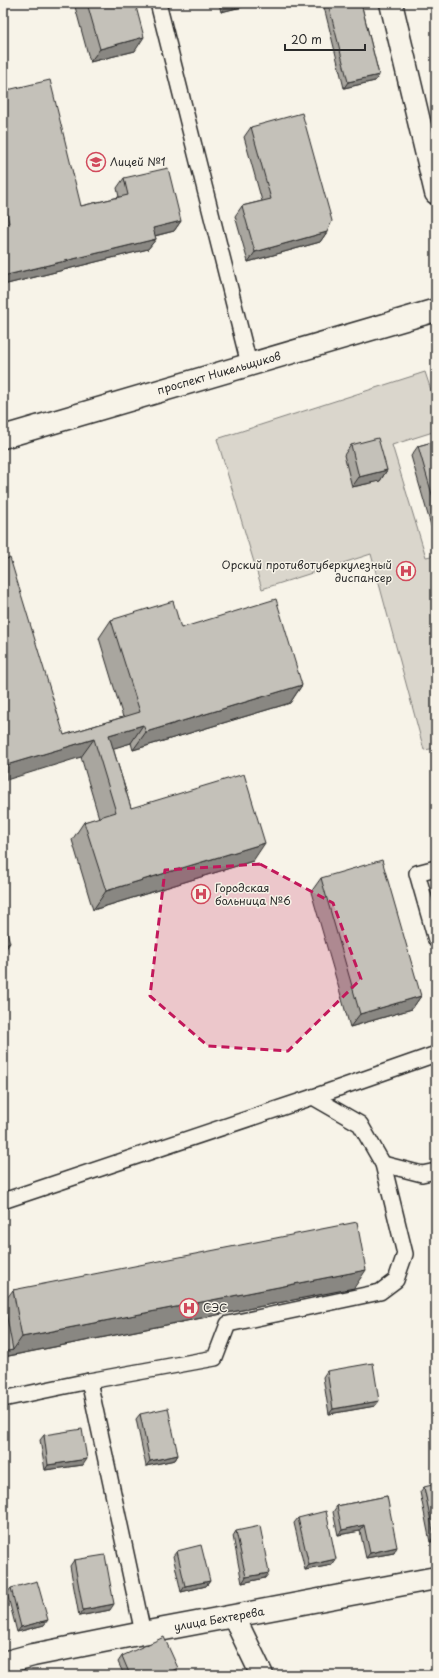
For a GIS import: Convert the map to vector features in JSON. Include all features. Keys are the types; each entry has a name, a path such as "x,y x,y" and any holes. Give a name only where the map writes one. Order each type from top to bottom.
{"street":[{"path":"391,3 436,193"},
{"name":"проспект Никельщиков","path":"3,436 436,310"},
{"name":"улица Бехтерева","path":"3,1663 33,1655 143,1633 436,1578"},
{"path":"234,1617 262,1675"}],"lane":[{"path":"158,3 249,364"},
{"path":"436,868 417,873 436,940"},
{"path":"3,1201 436,1054"},
{"path":"7,1399 89,1380 215,1358 228,1324 380,1292 396,1280 404,1254 383,1164 360,1124 313,1097"},
{"path":"383,1164 422,1174 436,1171"},
{"path":"89,1380 143,1633"}],"highlighted area":[{"path":"260,864 333,903 361,979 288,1051 208,1046 150,996 165,870"}],"shaded area":[{"name":"Орский противотуберкулезный диспансер","path":"425,372 436,405 436,431 392,445 426,557 436,555 436,748 424,750 371,554 262,589 217,439"}],"building":[{"path":"87,3 135,3 144,37 100,49"},
{"path":"328,3 361,3 379,75 348,82"},
{"path":"50,80 81,206 128,195 124,178 168,168 181,221 153,228 156,239 3,276 3,225 9,223 3,197 3,91"},
{"path":"302,113 332,221 327,232 255,252 242,206 271,199 251,127"},
{"path":"378,438 387,470 359,477 351,445"},
{"path":"436,441 436,508 418,446"},
{"path":"10,558 64,735 140,712 111,620 173,601 181,628 276,599 302,685 146,732 143,725 109,735 131,808 244,774 265,843 106,891 84,822 116,812 94,739 3,766 3,560"},
{"path":"382,860 421,996 360,1014 321,878"},
{"path":"3,917 10,943 3,945"},
{"path":"357,1222 366,1270 22,1337 13,1290"},
{"path":"3,1302 13,1350 3,1352"},
{"path":"3,1351 8,1380 3,1381"},
{"path":"373,1363 379,1401 333,1409 327,1371"},
{"path":"168,1408 178,1455 150,1461 140,1414"},
{"path":"82,1429 87,1459 48,1465 44,1435"},
{"path":"436,1484 436,1536 434,1536 424,1487"},
{"path":"387,1496 397,1547 370,1553 364,1525 342,1530 337,1506"},
{"path":"326,1511 336,1559 309,1565 298,1518"},
{"path":"260,1526 269,1573 246,1577 236,1531"},
{"path":"201,1545 210,1581 185,1586 177,1551"},
{"path":"105,1555 114,1604 83,1610 74,1560"},
{"path":"37,1581 48,1620 21,1627 11,1588"},
{"path":"164,1637 178,1668 163,1675 130,1675 122,1656"},
{"path":"22,1670 25,1675 11,1675"}],"place":[{"name":"Лицей №1","path":"96,162"},
{"name":"Орский противотуберкулезный диспансер","path":"406,571"},
{"name":"Городская больница №6","path":"201,894"},
{"name":"СЭС","path":"189,1308"}]}
